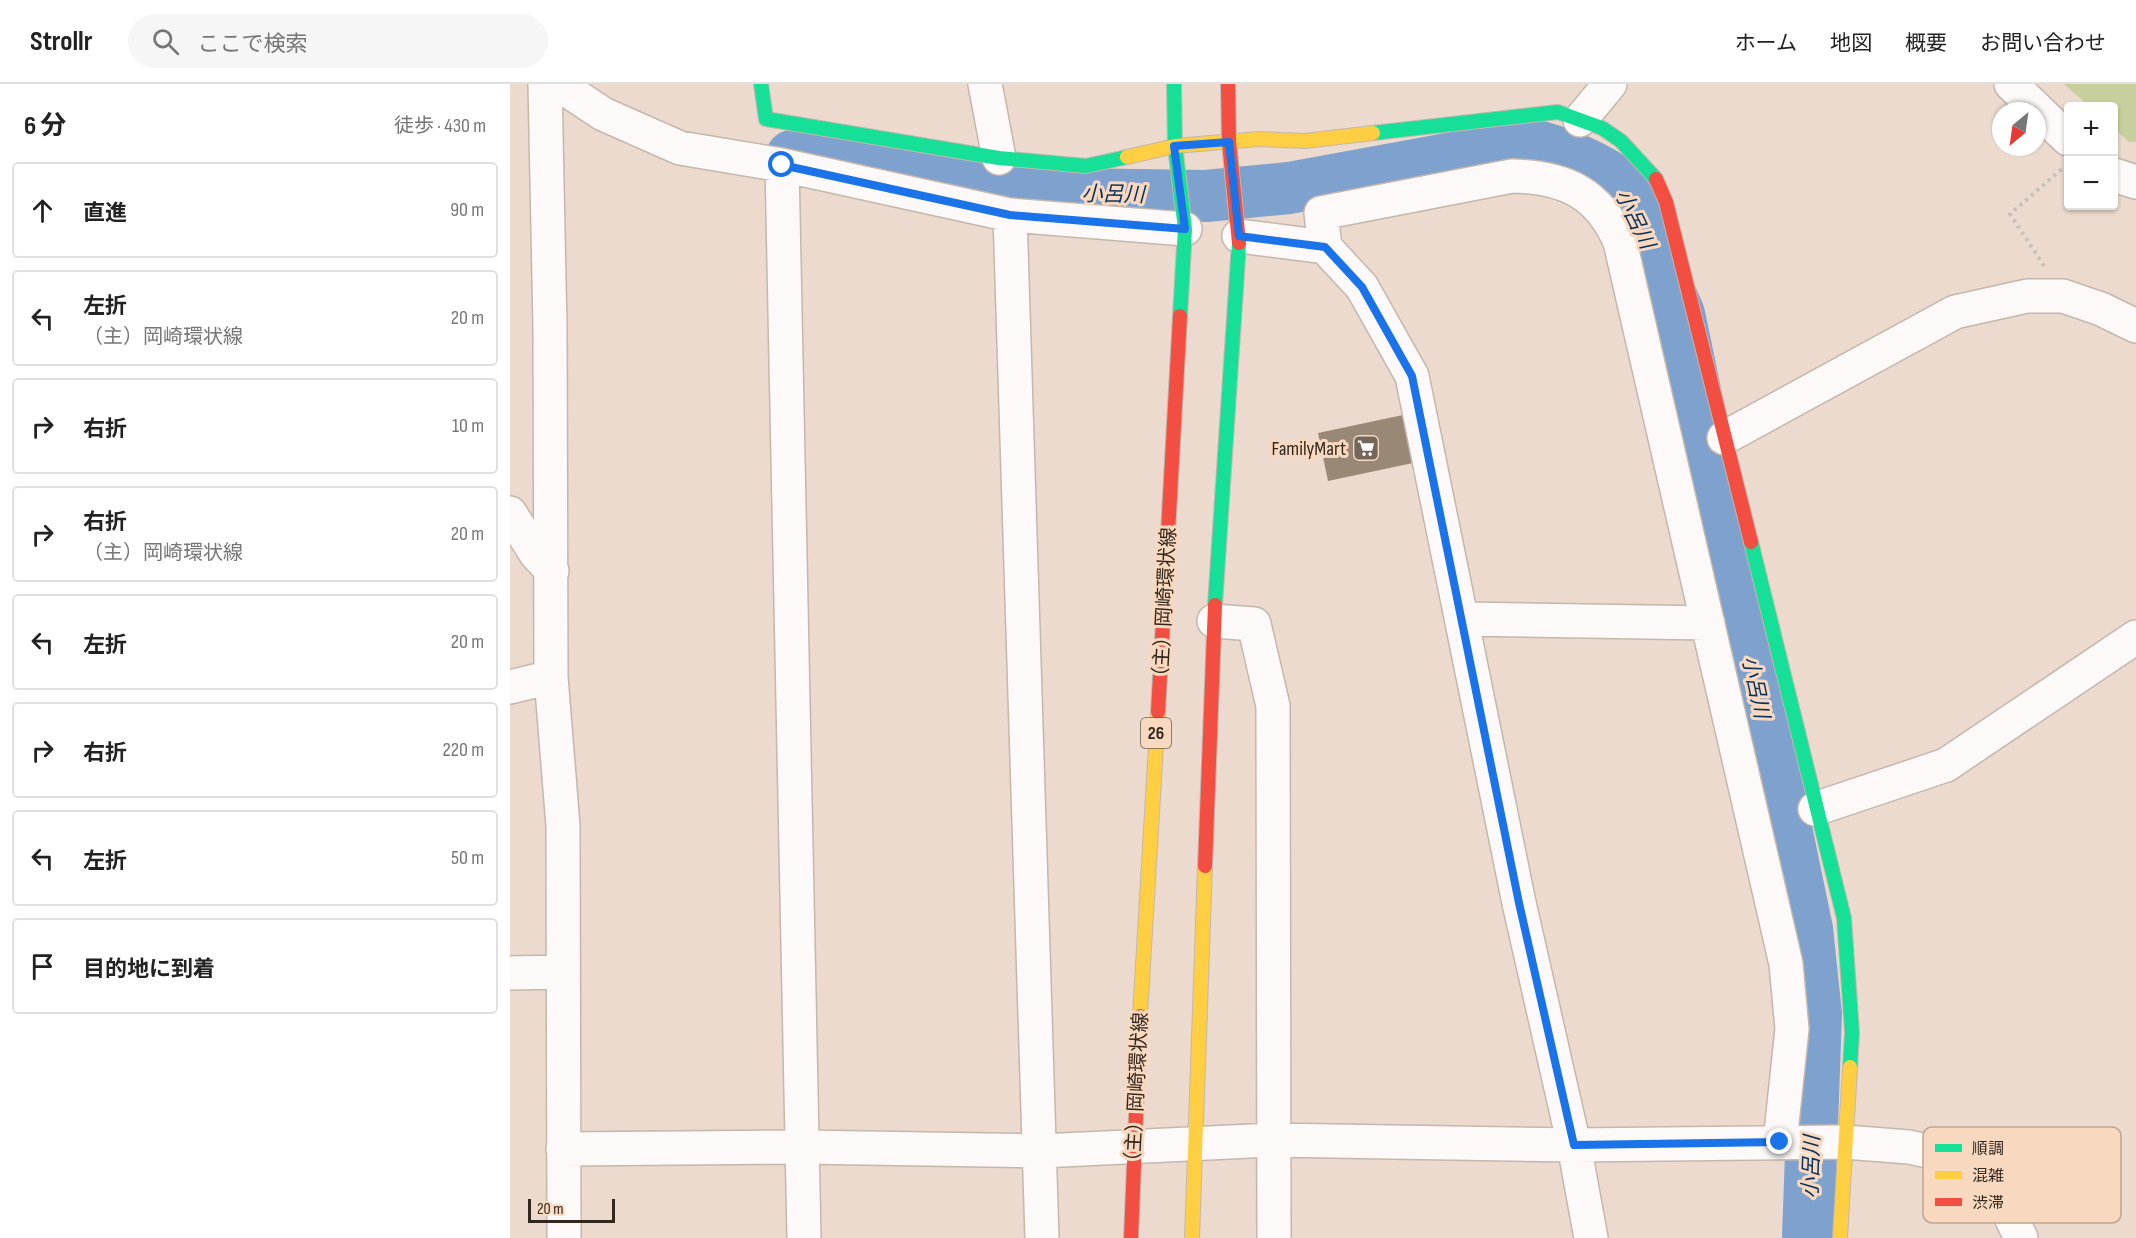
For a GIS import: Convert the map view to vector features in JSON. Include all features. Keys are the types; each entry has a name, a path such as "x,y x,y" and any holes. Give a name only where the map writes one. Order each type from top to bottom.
{"main road":[{"path":"761,84 766,119 999,158 1086,166 1174,146 1259,139 1305,141 1558,112 1602,128 1621,141 1656,179 1666,202 1844,918 1852,1032 1840,1238"},
{"name":"（主）岡崎環状線","path":"1131,1238 1133,1145 1185,229 1174,146 1174,84"},
{"path":"1192,1238 1214,621 1239,236 1229,142 1228,84"}],"street":[{"path":"545,84 552,572 551,677 563,826 564,1238"},
{"path":"558,84 603,114 680,148 782,165 1010,215 1185,229"},
{"path":"985,84 999,158"},
{"path":"1580,120 1610,84"},
{"path":"2011,84 2064,135"},
{"path":"782,165 804,1147 804,1238"},
{"path":"1591,1238 1574,1145 1519,903 1412,376 1362,287 1325,247 1321,213 1512,176 1538,176 1588,195 1611,221 1620,242 1786,964 1792,1029 1780,1142"},
{"path":"2118,176 2136,182"},
{"path":"1010,215 1042,1238"},
{"path":"1239,236 1325,247"},
{"path":"1724,438 1955,312 2027,297 2063,296 2101,309 2136,326"},
{"path":"510,513 536,554 552,572"},
{"path":"1463,619 1708,622"},
{"path":"1214,621 1254,624 1273,706 1274,1238"},
{"path":"1815,808 1946,765 2136,637"},
{"path":"510,687 551,677"},
{"path":"510,973 562,972"},
{"path":"562,1149 804,1147 1041,1151 1273,1140 1574,1145 1845,1142 1923,1150"},
{"path":"2014,1223 2021,1238"}],"path":[{"path":"2063,296 2010,214 2064,167"}],"green space":[{"path":"2064,84 2136,84 2136,142 2129,142 2118,132 2118,102 2084,102"}],"building":[{"name":"FamilyMart","path":"1403,415 1413,463 1328,481 1318,433"}],"waterway":[{"name":"小呂川","path":"792,156 1068,194 1206,196 1289,188 1529,144 1578,160 1622,185 1679,314 1807,929 1816,1014 1808,1238"}],"traffic: fast":[{"path":"761,84 766,119 999,158 1086,166 1127,157"},
{"path":"1174,84 1175,146 1185,229 1180,316"},
{"path":"1373,133 1558,112 1602,128 1621,141 1656,179"},
{"path":"1215,605 1239,243"},
{"path":"1751,542 1844,918 1852,1032 1850,1067"}],"traffic: slow":[{"path":"1127,157 1175,146 1259,139 1305,141 1373,133"},
{"path":"1140,1016 1158,712"},
{"path":"1192,1238 1205,866"},
{"path":"1840,1238 1850,1067"}],"traffic: jam":[{"path":"1228,84 1229,142 1239,243"},
{"path":"1656,179 1666,202 1751,542"},
{"path":"1158,712 1180,316"},
{"path":"1205,866 1215,605"},
{"path":"1131,1238 1140,1016"}],"place":[{"name":"FamilyMart","path":"1366,448"}],"route":[{"path":"782,165 1010,215 1185,229 1174,146 1229,142 1239,236 1325,247 1362,287 1412,376 1519,903 1574,1145 1780,1142"}]}
